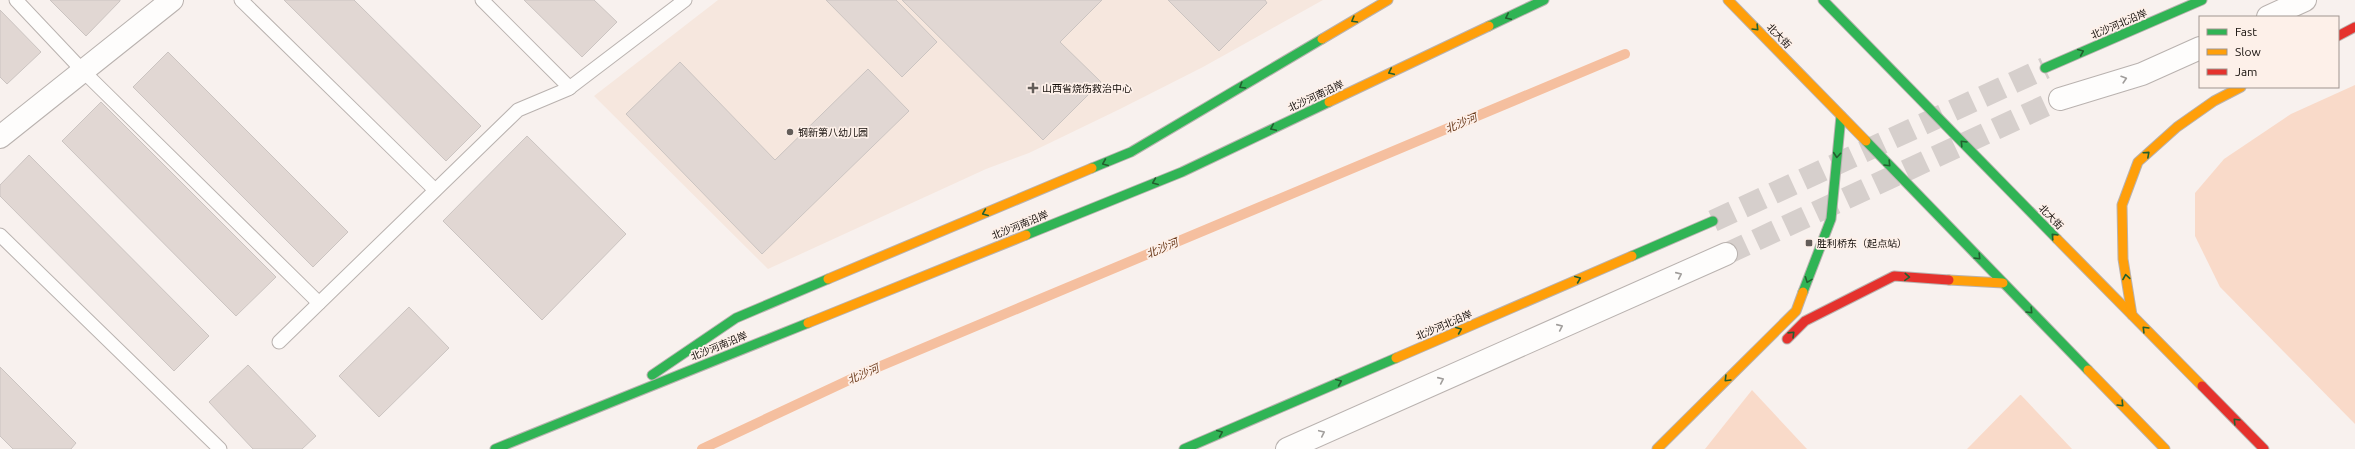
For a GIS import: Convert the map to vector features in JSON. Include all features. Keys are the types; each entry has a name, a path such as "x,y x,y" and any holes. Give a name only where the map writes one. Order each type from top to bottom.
{"street":[{"path":"0,138 172,0"},
{"path":"615,400 736,318 1131,152 1388,0"},
{"name":"北沙河南沿岸","path":"495,449 1182,172 1544,0"},
{"name":"北大街","path":"1728,0 2165,449"},
{"name":"北大街","path":"1823,0 2264,449"},
{"name":"北沙河北沿岸","path":"2045,68 2202,0"},
{"path":"2270,16 2305,0"},
{"path":"2339,35 2355,27"},
{"path":"2060,99 2142,74 2199,48"},
{"path":"2132,315 2123,260 2122,205 2138,162 2177,127 2214,101 2239,88"},
{"path":"1657,449 1796,311 1831,219 1841,116"},
{"name":"北沙河北沿岸","path":"1184,449 1713,221"},
{"path":"1287,449 1726,254"},
{"path":"1782,344 1805,321 1894,276 2003,283"}],"lane":[{"path":"16,0 83,71 319,303"},
{"path":"241,0 436,190"},
{"path":"482,0 570,88"},
{"path":"279,342 518,110 570,88 685,0"},
{"path":"0,235 220,449"}],"shaded area":[{"path":"718,0 1323,0 1203,67 1120,109 1029,153 986,169 768,269 594,96"},
{"path":"2355,85 2355,424 2220,287 2195,236 2195,193 2224,159 2291,114"},
{"path":"1752,390 1807,449 1705,449"},
{"path":"2020,395 2072,449 1967,449"}],"building":[{"path":"50,0 120,0 120,1 86,36"},
{"path":"284,0 354,0 481,126 446,161"},
{"path":"524,0 594,0 617,22 582,57"},
{"path":"826,0 896,0 937,42 902,77"},
{"path":"902,0 1102,0 1060,42 1101,82 1043,140"},
{"path":"1168,0 1265,0 1267,3 1219,51"},
{"path":"0,10 41,52 7,84 0,77"},
{"path":"168,52 348,232 313,267 133,87"},
{"path":"680,62 775,160 868,69 909,111 762,254 626,114"},
{"path":"101,102 276,277 236,316 62,141"},
{"path":"527,136 626,234 542,320 443,221"},
{"path":"29,155 209,336 174,371 0,196 0,185"},
{"path":"409,307 449,348 379,417 339,376"},
{"path":"248,365 316,436 302,449 253,449 209,402"},
{"path":"0,367 76,443 71,449 13,449 0,436"}],"waterway":[{"name":"北沙河","path":"702,449 864,373 1625,54"}],"tunnel":[{"path":"1713,221 2045,68"},
{"path":"1726,254 2060,99"}],"traffic: fast":[{"path":"1489,26 1544,0"},
{"path":"1823,0 2057,239"},
{"path":"2045,68 2202,0"},
{"path":"1092,168 1131,152 1322,39"},
{"path":"1026,235 1182,172 1329,102"},
{"path":"1803,292 1831,219 1841,116"},
{"path":"1866,141 2088,370"},
{"path":"1632,256 1713,221"},
{"path":"652,375 736,318 828,279"},
{"path":"495,449 808,323"},
{"path":"1184,449 1396,358"}],"traffic: slow":[{"path":"1322,39 1388,0"},
{"path":"1728,0 1866,141"},
{"path":"1329,102 1489,26"},
{"path":"2132,315 2123,259 2122,205 2138,162 2177,127 2214,101 2239,88"},
{"path":"828,279 1092,168"},
{"path":"808,323 1026,235"},
{"path":"2057,239 2202,386"},
{"path":"1396,358 1632,256"},
{"path":"1949,280 2003,283"},
{"path":"1657,449 1796,311 1803,292"},
{"path":"2088,370 2165,449"}],"traffic: jam":[{"path":"2339,35 2355,27"},
{"path":"1787,339 1805,321 1894,276 1949,280"},
{"path":"2202,386 2264,449"}],"place":[{"name":"山西省烧伤救治中心","path":"1033,88"},
{"name":"钢新第八幼儿园","path":"790,132"},
{"name":"胜利桥东（起点站）","path":"1809,243"}]}
